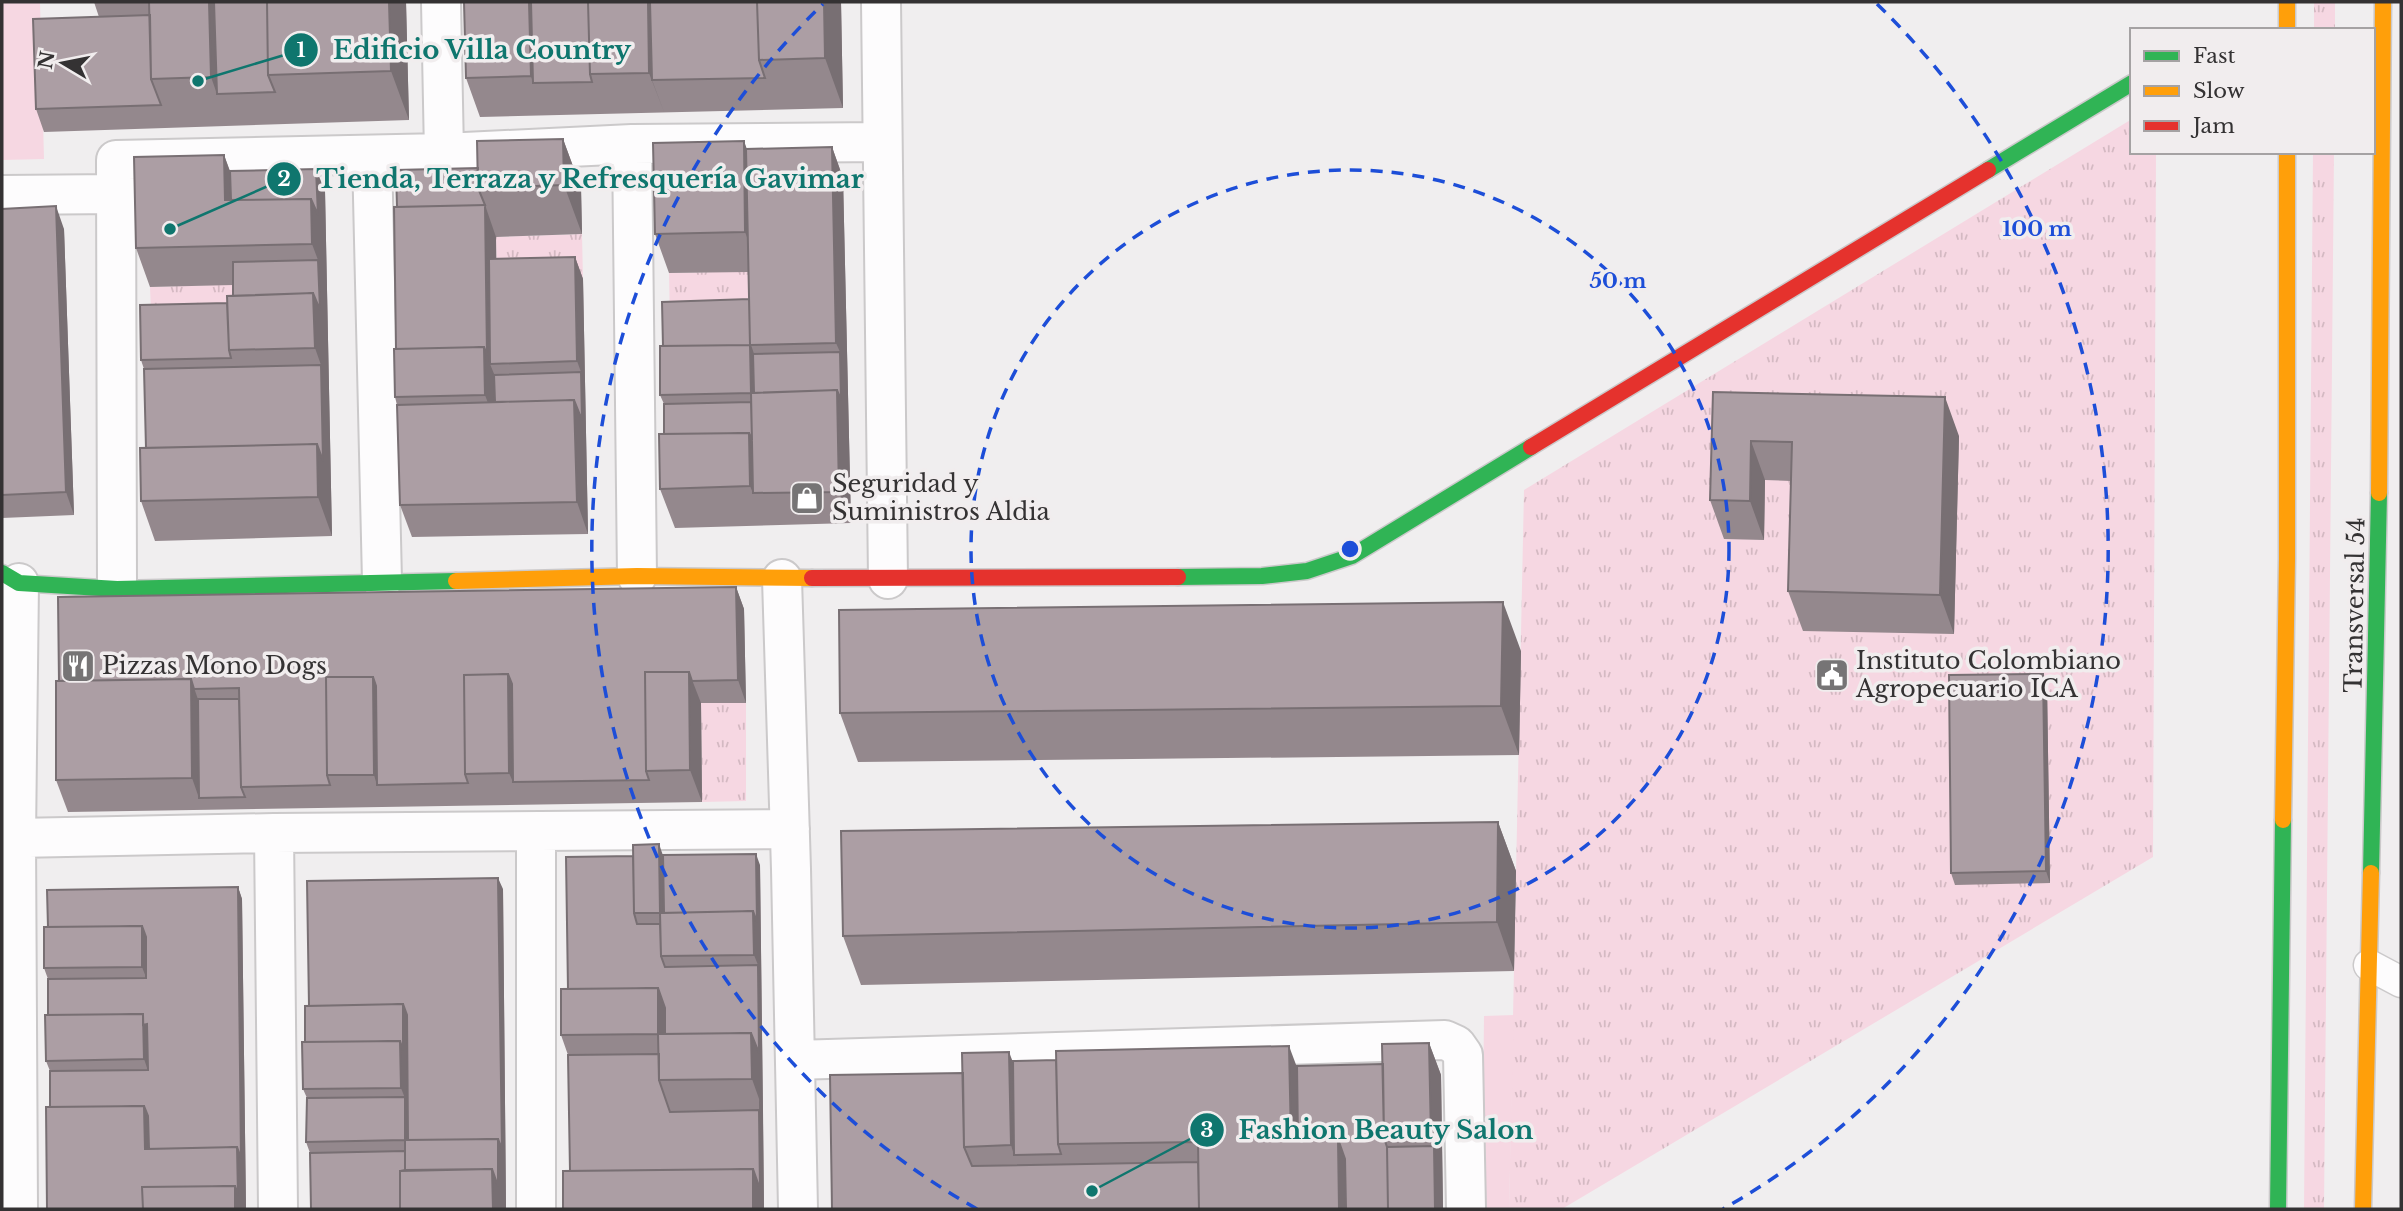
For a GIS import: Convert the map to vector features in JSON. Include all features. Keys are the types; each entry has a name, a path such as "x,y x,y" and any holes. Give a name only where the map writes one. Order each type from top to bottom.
{"main road":[{"path":"2287,2 2287,28"},
{"name":"Transversal 54","path":"2363,1209 2379,562 2383,2"},
{"path":"10,578 41,586 117,589 637,576 888,579 1262,576 1307,571 1352,556 2130,84"},
{"path":"2278,1209 2287,559 2287,154"}],"street":[{"path":"441,2 444,153"},
{"path":"881,2 888,579"},
{"path":"117,589 117,160 444,153 632,144 882,142"},
{"path":"632,144 637,576"},
{"path":"372,155 383,582"},
{"path":"2,195 117,194"},
{"path":"10,578 16,838 18,1209"},
{"path":"782,579 798,1209"},
{"path":"16,838 790,829"},
{"path":"274,833 278,1209"},
{"path":"536,833 536,1209"},
{"path":"795,1060 1445,1040 1456,1045 1463,1055 1466,1209"}],"lane":[{"path":"2369,965 2401,982"}],"green space":[{"path":"2,2 40,2 44,159 2,160"},
{"path":"2314,2 2335,2 2335,28 2314,28"},
{"path":"2130,120 2130,154 2156,154 2153,857 1562,1209 1509,1209 1524,490"},
{"path":"2313,154 2334,154 2324,1209 2304,1209"},
{"path":"582,234 583,279 497,281 496,237"},
{"path":"760,271 760,321 670,324 669,273"},
{"path":"241,284 241,335 152,337 150,287"},
{"path":"701,703 746,703 746,801 702,802"},
{"path":"1514,1015 1509,1209 1482,1209 1484,1016"}],"building":[{"path":"149,2 209,2 211,77 151,79"},
{"path":"214,2 267,2 268,75 275,92 217,94"},
{"path":"267,2 389,2 391,71 268,75"},
{"path":"464,2 529,2 531,76 466,78"},
{"path":"531,2 588,2 592,82 533,83"},
{"path":"588,2 648,2 649,73 590,74"},
{"path":"650,2 757,2 759,60 765,78 652,80"},
{"path":"757,2 824,2 825,58 759,60"},
{"path":"150,15 151,79 161,105 36,109 33,19"},
{"path":"563,139 564,185 478,188 477,141"},
{"path":"744,141 745,232 655,234 653,143"},
{"path":"832,147 836,343 750,345 746,149"},
{"path":"224,155 225,200 311,199 312,244 136,248 134,157"},
{"path":"478,168 478,188 485,205 397,207 396,170"},
{"path":"316,169 318,215 311,199 231,200 230,171"},
{"path":"485,205 487,355 484,347 396,349 394,207"},
{"path":"56,206 66,492 2,495 2,209"},
{"path":"575,257 577,361 490,364 489,259"},
{"path":"318,260 320,310 313,293 233,296 233,262"},
{"path":"313,293 315,348 229,350 227,296"},
{"path":"749,299 750,345 663,346 662,302"},
{"path":"227,303 231,358 141,360 140,305"},
{"path":"750,345 751,393 660,395 660,346"},
{"path":"484,347 485,395 395,397 394,349"},
{"path":"840,352 841,400 837,390 754,393 753,354"},
{"path":"321,365 323,461 317,444 146,448 144,369"},
{"path":"581,372 582,420 574,400 495,402 494,375"},
{"path":"837,390 839,492 753,493 751,393"},
{"path":"1713,392 1945,397 1940,595 1788,591 1792,442 1751,441 1750,501 1710,500"},
{"path":"574,400 577,502 400,505 397,405"},
{"path":"751,402 752,440 749,433 664,434 664,404"},
{"path":"749,433 750,486 660,489 659,434"},
{"path":"317,444 318,497 141,501 140,448"},
{"path":"736,587 738,680 692,681 689,672 645,672 646,771 649,780 513,782 512,684 508,674 464,675 465,774 468,783 377,785 376,686 373,677 326,677 327,775 330,785 241,787 239,688 194,689 191,679 59,681 58,597"},
{"path":"1503,602 1501,706 840,713 839,610"},
{"path":"645,672 689,672 690,770 646,771"},
{"path":"508,674 509,773 465,774 464,675"},
{"path":"2043,674 2046,871 1951,873 1949,675"},
{"path":"326,677 373,677 374,775 327,775"},
{"path":"191,679 192,778 56,780 56,681"},
{"path":"198,699 239,699 241,787 245,797 199,798"},
{"path":"1498,822 1497,922 843,936 841,831"},
{"path":"659,844 660,913 634,913 633,845"},
{"path":"756,854 757,922 753,911 664,913 663,855"},
{"path":"633,856 634,913 637,924 660,924 661,956 665,967 758,965 759,1053 751,1033 665,1034 665,1008 658,988 568,989 566,857"},
{"path":"498,878 502,1149 498,1139 408,1140 407,1015 403,1004 309,1006 307,881"},
{"path":"238,887 241,1158 237,1147 149,1149 148,1116 144,1106 50,1107 50,1071 148,1070 147,1024 143,1025 143,1014 48,1015 48,979 146,978 146,937 142,926 48,927 47,890"},
{"path":"753,911 754,955 661,956 660,913"},
{"path":"142,926 142,967 44,968 44,927"},
{"path":"658,988 658,1034 561,1035 561,989"},
{"path":"403,1004 403,1050 400,1041 305,1042 305,1006"},
{"path":"143,1014 144,1059 46,1061 45,1015"},
{"path":"751,1033 752,1079 659,1080 658,1034"},
{"path":"400,1041 401,1088 303,1089 302,1042"},
{"path":"1429,1043 1431,1137 1384,1138 1382,1044"},
{"path":"1289,1046 1291,1140 1338,1139 1339,1209 1199,1209 1198,1142 1058,1144 1056,1051"},
{"path":"1009,1052 1011,1145 964,1147 962,1053"},
{"path":"659,1054 659,1080 670,1112 759,1110 760,1189 753,1169 570,1171 568,1055"},
{"path":"1056,1060 1058,1144 1061,1154 1014,1155 1013,1061"},
{"path":"1383,1064 1388,1209 1346,1209 1345,1159 1338,1139 1298,1140 1297,1066"},
{"path":"963,1073 964,1147 972,1166 1198,1162 1199,1209 832,1209 830,1075"},
{"path":"405,1097 405,1140 306,1142 307,1098"},
{"path":"144,1106 145,1149 237,1147 238,1195 235,1186 142,1187 143,1209 47,1209 46,1107"},
{"path":"498,1139 498,1186 492,1169 405,1170 405,1140"},
{"path":"1434,1146 1435,1209 1388,1209 1387,1147"},
{"path":"405,1151 405,1170 400,1171 400,1209 311,1209 310,1153"},
{"path":"492,1169 493,1209 400,1209 400,1171"},
{"path":"753,1169 753,1209 563,1209 563,1171"},
{"path":"235,1186 235,1209 143,1209 142,1187"}],"traffic: fast":[{"path":"1988,170 2130,84"},
{"path":"1178,577 1262,576 1307,571 1352,556 1531,447"},
{"path":"2371,873 2379,493"},
{"path":"2,573 19,583 117,589 456,581"},
{"path":"2278,1209 2283,820"}],"traffic: slow":[{"path":"2287,2 2287,28"},
{"path":"2379,493 2383,2"},
{"path":"2283,820 2287,559 2287,154"},
{"path":"456,581 637,576 812,578"},
{"path":"2363,1209 2371,873"}],"traffic: jam":[{"path":"1531,447 1988,170"},
{"path":"812,578 1178,577"}],"place":[{"name":"Edificio Villa Country","path":"198,81"},
{"name":"Tienda, Terraza y Refresquería Gavimar","path":"170,229"},
{"name":"Seguridad y Suministros Aldia","path":"807,498"},
{"name":"Pizzas Mono Dogs","path":"78,666"},
{"name":"Instituto Colombiano Agropecuario ICA","path":"1832,675"},
{"name":"Fashion Beauty Salon","path":"1092,1191"}]}
